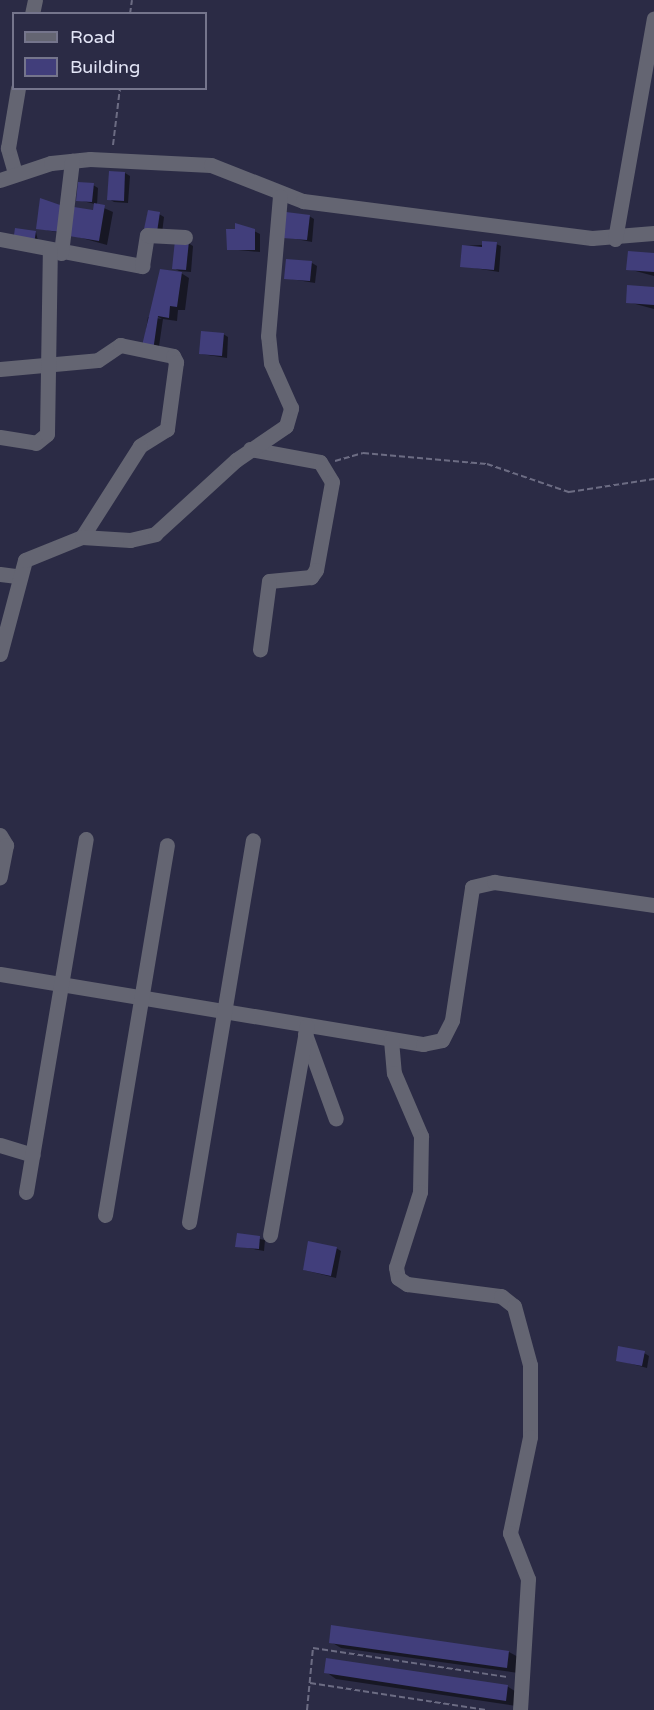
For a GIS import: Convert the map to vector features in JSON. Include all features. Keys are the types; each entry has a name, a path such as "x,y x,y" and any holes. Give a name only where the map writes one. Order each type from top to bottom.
{"street":[{"path":"615,239 654,18"},
{"path":"15,174 4,148 18,90"},
{"path":"0,180 15,174 72,161 111,160 212,165 244,174 280,197 615,239 654,233"},
{"path":"0,437 36,443 47,434 47,367 56,251 72,161"},
{"path":"0,654 17,576 25,560 82,537 130,540 155,534 250,449 286,426 291,408 271,363 268,336 280,197"},
{"path":"0,239 142,266 147,235 185,237"},
{"path":"0,369 47,367 98,360 120,345 173,356 177,362 167,429 140,446 82,537"},
{"path":"250,449 320,462 330,470 319,563 312,577 269,581 260,649"},
{"path":"0,574 17,576"},
{"path":"0,836 6,845 0,877"},
{"path":"26,1192 86,839"},
{"path":"189,1222 253,840"},
{"path":"105,1215 167,844"},
{"path":"0,974 225,1012 306,1030 423,1044 442,1040 452,1020 472,887 494,882 654,905"},
{"path":"306,1030 336,1119"},
{"path":"270,1235 306,1030"},
{"path":"391,1040 394,1073 421,1136 420,1192 396,1267 398,1278 407,1284 501,1296 514,1306 530,1365 530,1437 510,1533 528,1579 519,1679 520,1710"},
{"path":"0,1146 32,1155"}],"path":[{"path":"111,160 120,90"},
{"path":"330,470 335,461 363,453 487,464 569,492 654,479"},
{"path":"307,1710 313,1648 519,1679"},
{"path":"310,1683 486,1710"}],"building":[{"path":"109,171 125,172 124,201 107,200"},
{"path":"78,182 94,183 92,202 76,201"},
{"path":"40,198 63,206 60,232 36,229"},
{"path":"94,203 105,205 99,241 69,236 74,207 93,210"},
{"path":"148,210 160,212 157,232 144,229"},
{"path":"286,212 310,215 307,240 283,238"},
{"path":"235,223 255,229 255,250 227,250 226,229 235,229"},
{"path":"15,228 36,231 34,244 13,242"},
{"path":"175,240 189,241 186,270 172,269"},
{"path":"482,241 497,242 494,270 460,267 462,245 482,247"},
{"path":"628,251 654,253 654,272 626,270"},
{"path":"286,259 312,261 310,281 284,279"},
{"path":"160,269 182,272 177,307 170,306 169,318 158,316 153,351 141,350"},
{"path":"627,285 654,287 654,305 626,303"},
{"path":"201,331 224,333 222,356 199,354"},
{"path":"237,1233 260,1236 259,1249 235,1247"},
{"path":"308,1241 337,1247 331,1276 303,1270"},
{"path":"618,1346 645,1351 642,1366 616,1361"},
{"path":"331,1625 509,1651 507,1668 329,1643"},
{"path":"326,1658 508,1685 506,1701 324,1673"}]}
